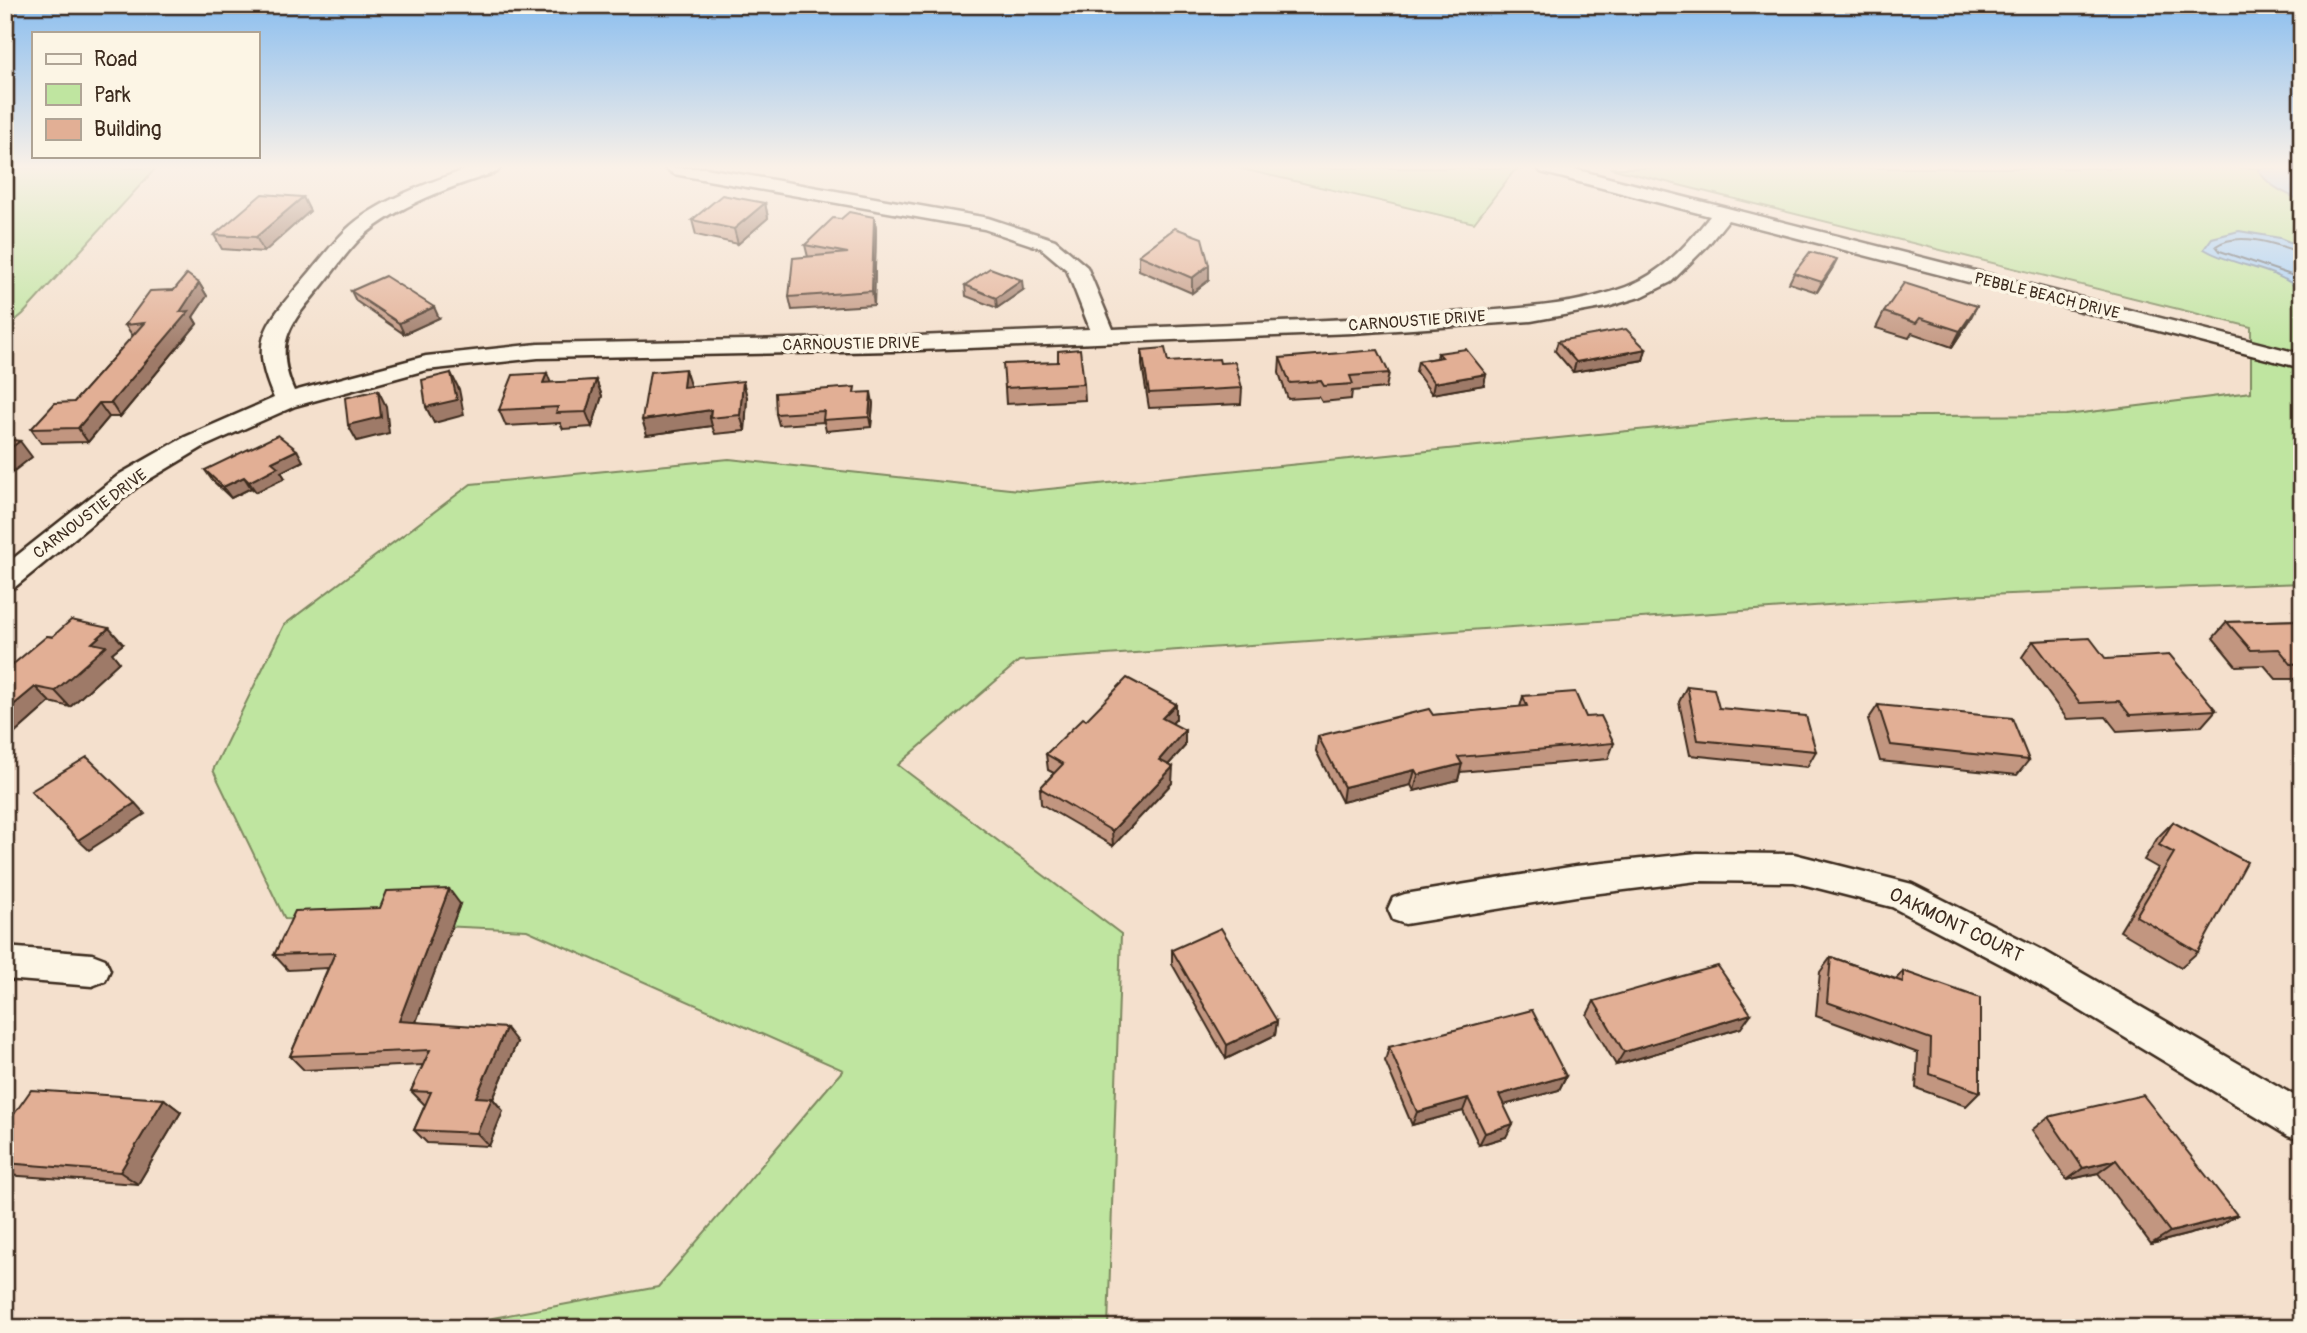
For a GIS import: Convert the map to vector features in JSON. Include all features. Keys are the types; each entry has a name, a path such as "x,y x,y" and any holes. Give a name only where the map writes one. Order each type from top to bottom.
{"street":[{"path":"287,401 273,370 273,345 281,320 359,230"},
{"path":"1007,230 1048,244 1076,267 1104,335"},
{"name":"CARNOUSTIE DRIVE","path":"5,580 129,480 194,442 287,401 386,372 467,357 538,351 893,344 1353,326 1531,314 1566,309 1634,291 1663,277 1709,230"},
{"name":"PEBBLE BEACH DRIVE","path":"1786,230 2302,361"},
{"name":"OAKMONT COURT","path":"1405,909 1576,881 1697,867 1794,868 1900,894 2031,962 2302,1122"},
{"path":"5,963 92,970"}],"green space":[{"path":"5,230 99,230 23,314 5,329"},
{"path":"1861,230 2302,230 2302,583 1959,596 1019,661 898,765 1121,934 1108,1328 439,1328 658,1287 843,1070 527,930 285,919 213,770 284,625 471,484 729,459 1029,491 1767,417 2066,415 2251,392 2251,327"}],"water":[{"path":"2239,231 2280,238 2302,247 2302,291 2280,277 2204,249 2212,238"}],"building":[{"path":"220,230 264,230 256,237 214,235"},
{"path":"820,230 874,230 872,291 789,297 793,258 848,253 805,245"},
{"path":"1172,230 1181,230 1202,238 1209,265 1192,278 1139,255"},
{"path":"1810,252 1837,259 1822,282 1794,273"},
{"path":"990,268 1022,280 996,298 965,285"},
{"path":"187,274 199,283 180,312 189,311 111,403 99,403 78,428 31,429 55,403 74,402 144,323 125,325 150,291 174,290"},
{"path":"385,276 434,307 399,323 351,291"},
{"path":"1904,283 1977,306 1960,331 1920,318 1916,323 1884,312"},
{"path":"1626,329 1646,349 1576,362 1558,341"},
{"path":"1165,348 1168,362 1219,359 1220,363 1235,362 1242,388 1149,393 1142,350"},
{"path":"1080,349 1084,384 1005,388 1003,364 1058,362 1058,351"},
{"path":"1466,349 1486,374 1434,383 1418,361 1442,357 1438,353"},
{"path":"1378,350 1389,373 1350,376 1353,384 1324,386 1321,381 1290,383 1280,358"},
{"path":"685,369 683,387 743,381 740,415 710,418 711,410 642,420 650,372"},
{"path":"451,373 457,400 426,407 422,380"},
{"path":"547,373 543,383 596,380 586,412 556,413 558,407 499,410 513,375"},
{"path":"855,387 854,393 871,392 869,417 823,420 824,411 776,414 775,393"},
{"path":"378,390 381,417 348,425 345,398"},
{"path":"278,435 297,450 272,462 278,467 249,482 244,477 223,487 205,470"},
{"path":"5,439 20,441 5,452"},
{"path":"71,620 109,628 92,643 106,646 55,691 35,687 5,712 5,671"},
{"path":"2302,620 2302,663 2291,664 2279,649 2251,650 2227,622"},
{"path":"2090,638 2106,659 2170,655 2216,710 2130,715 2119,701 2080,703 2033,641"},
{"path":"1127,678 1176,704 1162,718 1185,730 1159,760 1173,767 1112,831 1040,788 1063,764 1046,754 1083,718 1086,720"},
{"path":"1687,686 1714,689 1719,708 1806,716 1816,751 1698,740"},
{"path":"1575,692 1586,717 1601,716 1614,743 1458,757 1462,764 1418,775 1415,770 1344,787 1318,736 1429,709 1433,715 1527,706 1523,696"},
{"path":"1878,705 2012,718 2029,760 1891,745"},
{"path":"87,757 135,803 78,840 31,791"},
{"path":"2173,822 2247,862 2198,952 2136,916 2174,853 2159,845"},
{"path":"449,889 399,1021 506,1028 476,1097 492,1098 477,1133 414,1130 431,1092 411,1091 430,1050 290,1056 335,953 274,955 295,911 380,908 387,891"},
{"path":"1221,928 1277,1021 1227,1045 1172,950"},
{"path":"1831,957 1903,982 1903,971 1980,998 1980,1092 1930,1074 1931,1039 1827,1002"},
{"path":"1718,966 1751,1014 1624,1052 1594,1001"},
{"path":"1532,1010 1566,1076 1499,1095 1513,1124 1485,1133 1468,1098 1417,1112 1389,1047"},
{"path":"31,1090 164,1099 120,1172 5,1163 5,1127"},
{"path":"2143,1095 2237,1215 2170,1232 2116,1160 2083,1168 2048,1117"}]}
